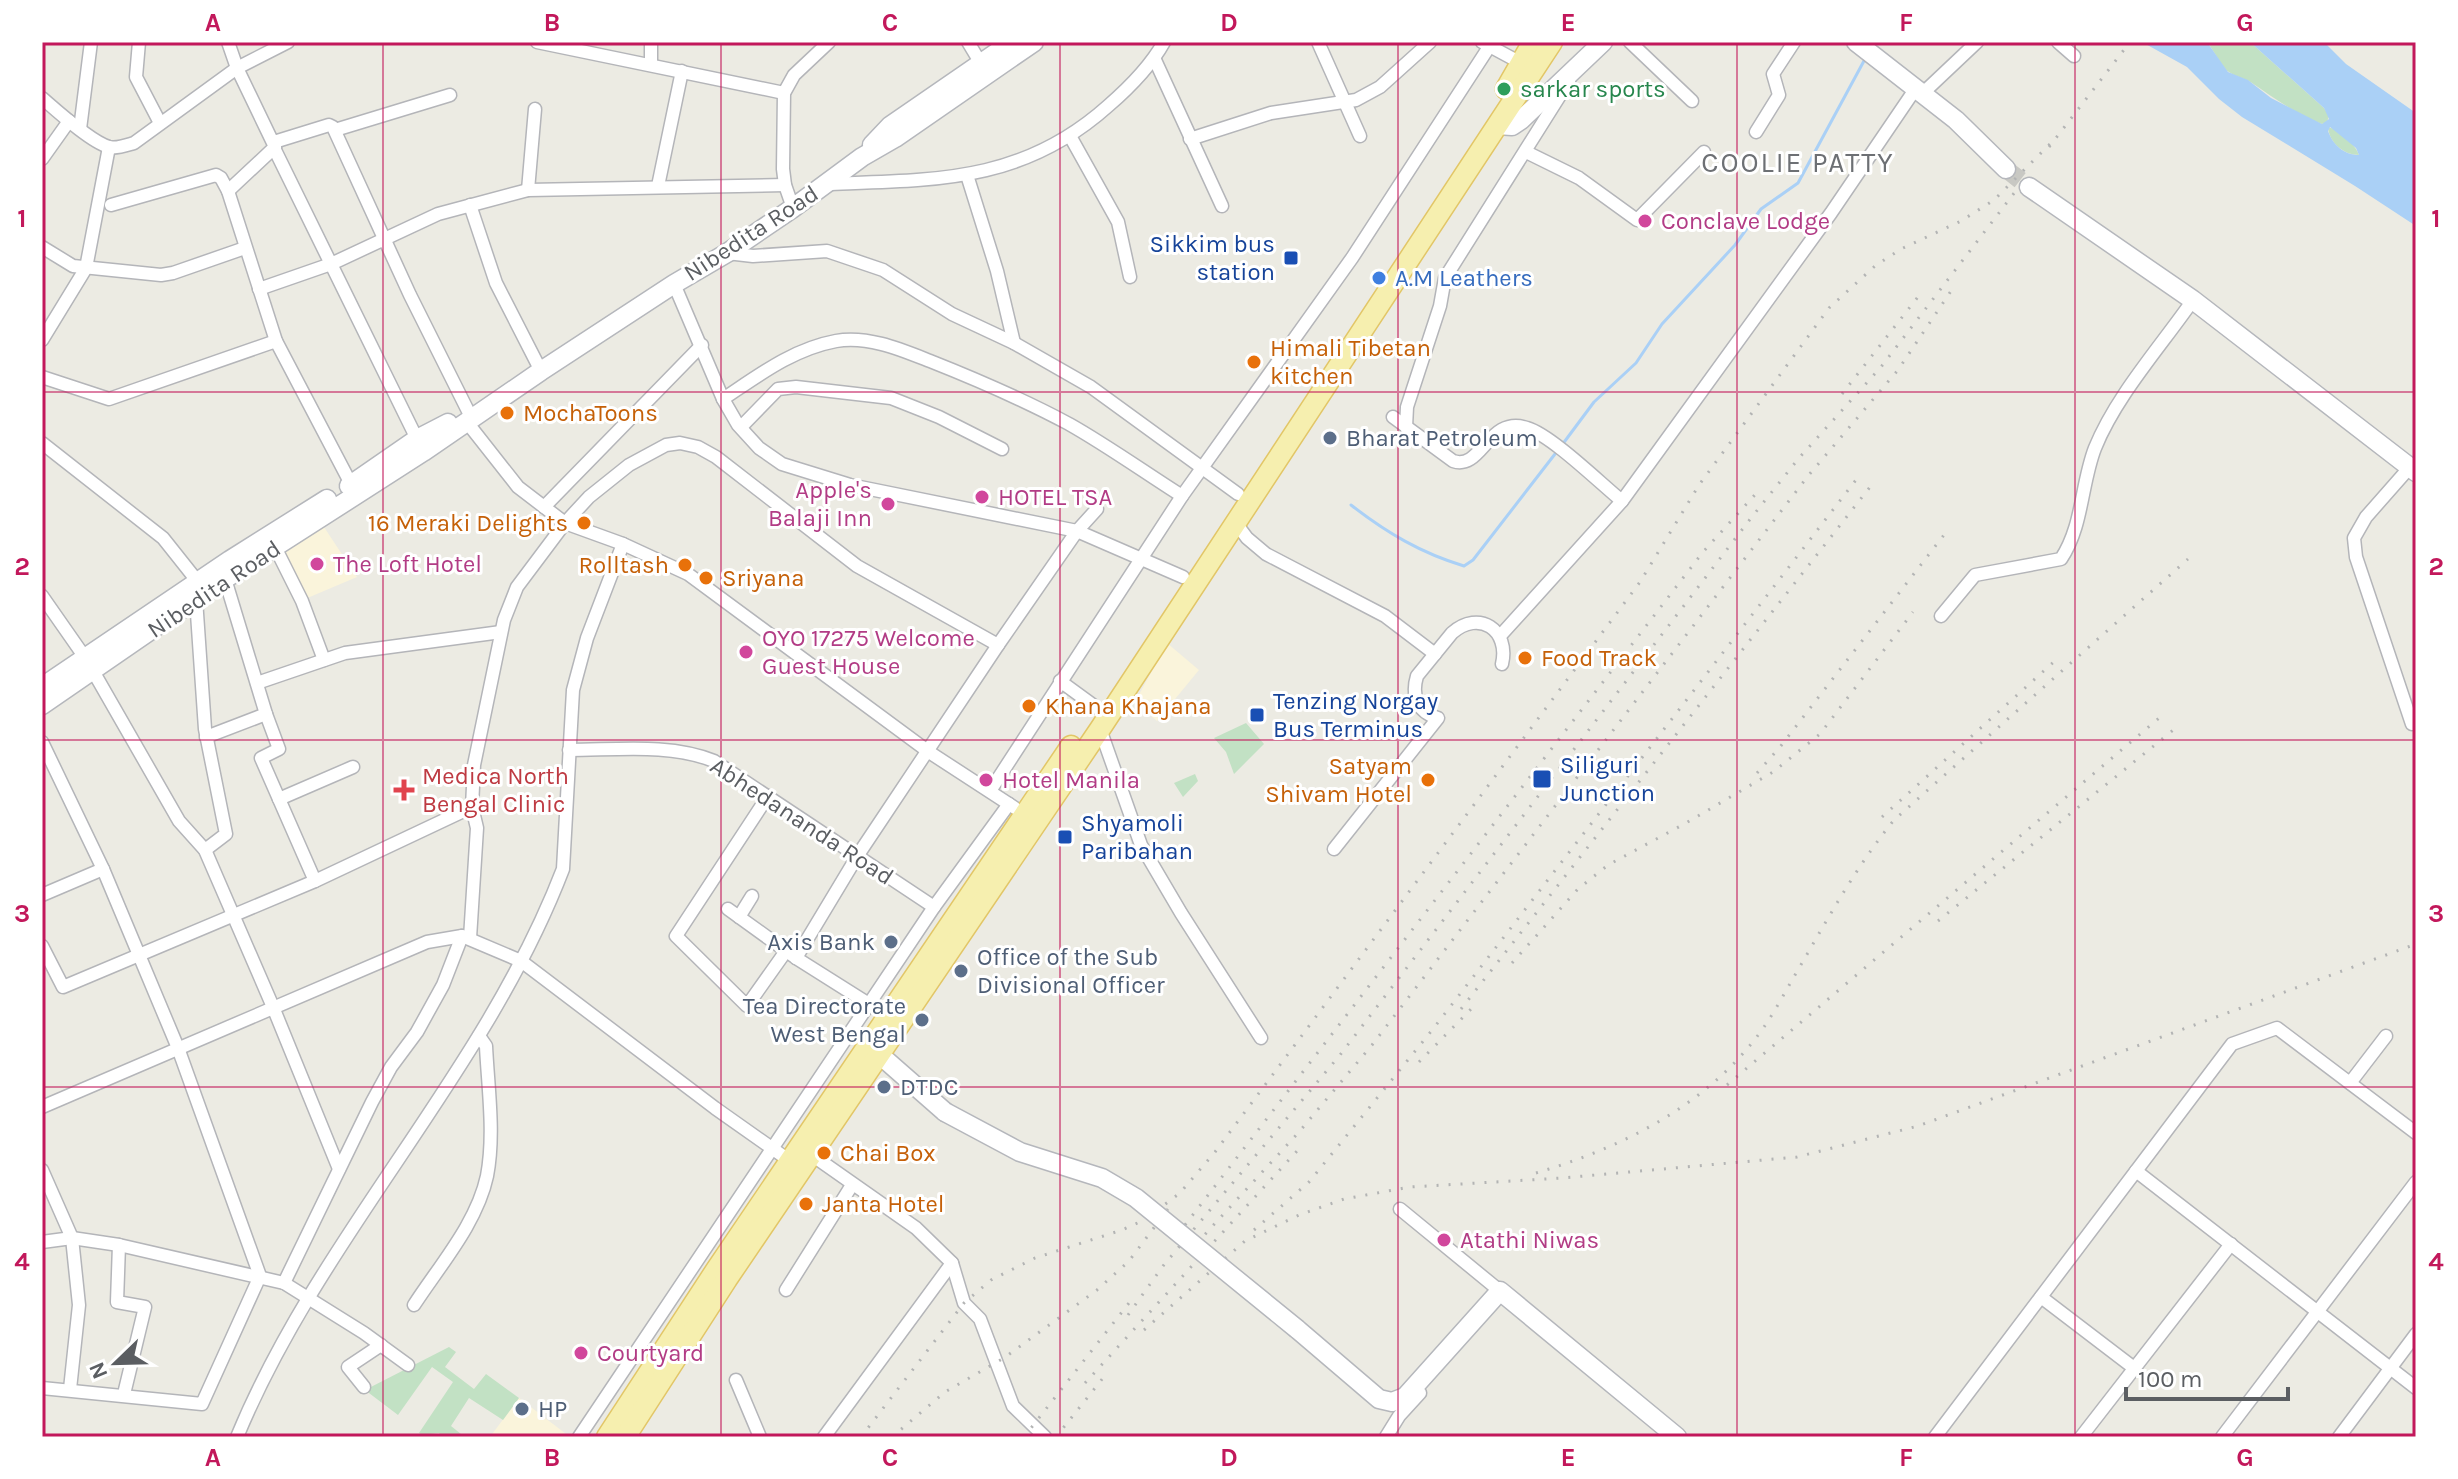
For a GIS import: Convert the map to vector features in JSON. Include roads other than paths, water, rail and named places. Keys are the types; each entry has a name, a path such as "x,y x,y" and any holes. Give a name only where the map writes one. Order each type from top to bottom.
{"main road":[{"path":"1099,718 1183,577 1229,519 1238,494 1431,205 1533,42"},
{"path":"625,1437 801,1162 888,1016 1025,812 1099,718 1229,519 1552,42"},
{"path":"607,1437 880,1055 1025,812"}],"street":[{"path":"42,159 74,125 91,42"},
{"path":"139,42 136,77 160,123"},
{"path":"228,42 237,68 417,439"},
{"path":"42,98 74,125 109,147 134,143 237,68 288,42"},
{"path":"537,42 784,93"},
{"path":"651,42 651,64"},
{"path":"793,208 785,185 782,143 784,93 794,75 827,42"},
{"path":"968,42 985,69 1012,42"},
{"name":"Nibedita Road","path":"197,590 225,579 423,452 674,284 727,253 862,157 895,138 985,69 1034,42"},
{"path":"826,184 967,175 1017,163 1070,136 1121,95 1155,60 1164,42"},
{"path":"1318,42 1360,136"},
{"path":"1190,139 1271,113 1345,103 1380,87 1430,42"},
{"path":"1497,125 1512,126 1521,120 1603,42"},
{"path":"1630,42 1692,101"},
{"path":"1756,132 1779,95 1773,74 1794,42"},
{"path":"1856,42 1956,120 2006,169"},
{"path":"1500,636 1622,501 1919,91 1977,42"},
{"path":"2058,42 2074,56"},
{"path":"990,791 1182,496 1352,258 1486,44 1521,63"},
{"path":"1155,60 1222,206"},
{"path":"658,186 682,71"},
{"path":"1406,427 1407,407 1440,306 1445,278 1575,71"},
{"path":"335,130 450,95"},
{"path":"528,190 535,109"},
{"path":"228,191 274,145 329,125 335,130 469,419 518,487 565,523 623,544 688,574 929,752 1025,812 950,885 934,907 579,1437"},
{"path":"1070,136 1118,222 1130,277"},
{"path":"42,340 86,268 109,147"},
{"path":"1526,152 1579,178 1637,220 1704,152"},
{"path":"111,205 216,175 221,178 228,191 276,341 351,484"},
{"path":"967,175 997,271 1014,343"},
{"path":"259,289 331,264 438,214 528,190 785,185"},
{"path":"2029,187 2193,300 2413,470 2366,517 2354,538 2359,569 2412,724"},
{"path":"470,205 496,283 541,371"},
{"path":"42,247 73,266 167,274 245,248"},
{"path":"727,253 753,256 833,252 883,270 952,314 1014,343 1091,387 1238,494"},
{"path":"674,284 723,399 759,448 782,464 850,485 1077,531 1183,577"},
{"path":"1941,616 1975,575 2061,559 2072,544 2094,450 2112,413 2193,300"},
{"path":"723,399 779,362 807,349 837,340 867,341 909,353 992,385 1071,425 1182,496"},
{"path":"42,377 109,399 276,341"},
{"path":"544,507 702,345"},
{"path":"741,427 778,389 796,387 891,398 939,417 1002,449"},
{"path":"1393,417 1460,463 1473,458 1495,433 1511,427 1527,428 1552,443 1622,501"},
{"name":"Nibedita Road","path":"42,705 90,665 417,439 449,422 469,419"},
{"path":"42,443 163,538 197,590 206,737 226,834 205,850"},
{"path":"284,1283 391,1067 417,1032 466,937 477,828 472,807 474,765 501,632 517,587 565,523 589,497 629,465 666,445 680,443 698,447 716,457 857,566 998,645"},
{"path":"768,796 676,936 747,1006 791,955 998,645 1077,531 1097,509"},
{"path":"1229,519 1266,554 1385,616 1435,654"},
{"path":"237,1437 271,1365 309,1297 479,1036 521,961 563,869 573,690 587,638 623,544"},
{"path":"275,547 302,601 324,660"},
{"path":"225,579 279,749 261,758 315,881"},
{"path":"42,596 90,665 179,821 205,850 339,1169"},
{"path":"1334,849 1438,718 1423,711 1415,695 1417,676 1452,633 1467,623 1486,624 1500,636 1502,664"},
{"path":"257,683 350,652 501,632"},
{"name":"Nibedita Road","path":"42,687 90,665"},
{"path":"1060,681 1099,718 1141,845 1261,1038"},
{"path":"206,737 266,714"},
{"path":"42,742 103,869 178,1048 260,1276 202,1404 42,1388"},
{"name":"Abhedananda Road","path":"569,750 648,749 702,756 768,796 934,907"},
{"path":"279,799 353,767"},
{"path":"42,946 63,987 315,881 472,807"},
{"path":"42,895 103,869"},
{"path":"950,885 968,898"},
{"path":"739,917 752,896"},
{"path":"728,909 791,955 888,1016"},
{"path":"42,1107 427,942 466,937 521,961 771,1149 852,1185 916,1228 952,1263 964,1303 980,1319 1013,1406 1045,1437"},
{"path":"1935,1437 2232,1044 2277,1028 2416,1133"},
{"path":"414,1305 467,1224 486,1177 490,1142 486,1046 479,1036"},
{"path":"2350,1083 2386,1036"},
{"path":"880,1055 945,1112 1020,1152 1102,1178 1136,1198 1379,1399 1392,1402 1405,1397 1500,1291"},
{"path":"42,1170 72,1238 79,1305 70,1389"},
{"path":"2136,1171 2416,1388"},
{"path":"2222,1437 2416,1182"},
{"path":"786,1290 852,1185"},
{"path":"1400,1209 1677,1437"},
{"path":"42,1242 72,1238 119,1245 284,1283 408,1365"},
{"path":"2081,1437 2231,1244"},
{"path":"119,1245 117,1302 145,1307 124,1394"},
{"path":"824,1437 952,1263"},
{"path":"2041,1297 2134,1368"},
{"path":"2339,1437 2416,1334"},
{"path":"364,1387 348,1367 381,1345"},
{"path":"736,1380 760,1437"},
{"path":"1386,1437 1399,1416 1425,1389 1421,1381"}],"water":[{"path":"2142,42 2207,42 2228,72 2248,80 2271,98 2322,124 2329,119 2324,108 2250,42 2324,42 2346,64 2416,113 2416,226 2242,117 2187,67","holes":["2330,127 2356,148 2359,155 2336,145 2328,131"]}],"waterway":[{"path":"1562,445 1594,402 1636,363 1662,324 1735,245 1761,209 1798,183 1865,59"},
{"path":"1351,505 1405,541 1464,566 1473,560 1555,454"}],"tunnel":[{"path":"2006,169 2029,187"}],"railway":[{"path":"2049,147 2130,42"},
{"path":"861,1437 964,1303 991,1280 1035,1258 1144,1220 1180,1193 1215,1152 1640,582 1699,485 1829,308 1875,266 1994,200 2056,138"},
{"path":"1128,1315 1163,1266 1340,1055 1751,518 1799,458 1881,367 2018,188"},
{"path":"1197,1243 1299,1132 1372,1045 1808,476 1898,370 1951,291"},
{"path":"1842,394 1921,293"},
{"path":"1254,1230 1309,1182 1433,1029 1859,476"},
{"path":"1461,1009 1870,487"},
{"path":"1185,1225 1703,552 1761,488"},
{"path":"1757,773 1947,531"},
{"path":"1536,1173 1633,1136 1663,1119 1718,1079 1764,1027 1854,876 1894,820 2188,559"},
{"path":"1512,963 1578,889 1608,865 1773,772 1820,734 1913,612"},
{"path":"1882,817 2057,659"},
{"path":"1727,1085 2165,713"},
{"path":"1938,921 2177,727"},
{"path":"1144,1330 1245,1241 1299,1215 1344,1199 1410,1187 1562,1178 1797,1157 1918,1126 2416,944"},
{"path":"1419,1062 1475,1005"},
{"path":"1085,1383 1297,1151"},
{"path":"892,1437 945,1392 1004,1358 1097,1290 1129,1261 1168,1209"},
{"path":"1024,1437 1129,1303"},
{"path":"1056,1437 1103,1378"}],"place":[{"name":"sarkar sports","path":"1504,89"},
{"name":"Conclave Lodge","path":"1645,221"},
{"name":"Sikkim bus station","path":"1291,258"},
{"name":"A.M Leathers","path":"1379,278"},
{"name":"Himali Tibetan kitchen","path":"1254,362"},
{"name":"MochaToons","path":"507,413"},
{"name":"Bharat Petroleum","path":"1330,438"},
{"name":"HOTEL TSA","path":"982,497"},
{"name":"Apple's Balaji Inn","path":"888,504"},
{"name":"16 Meraki Delights","path":"584,523"},
{"name":"The Loft Hotel","path":"317,564"},
{"name":"Rolltash","path":"685,565"},
{"name":"Sriyana","path":"706,578"},
{"name":"OYO 17275 Welcome Guest House","path":"746,652"},
{"name":"Food Track","path":"1525,658"},
{"name":"Khana Khajana","path":"1029,706"},
{"name":"Tenzing Norgay Bus Terminus","path":"1257,715"},
{"name":"Siliguri Junction","path":"1542,779"},
{"name":"Hotel Manila","path":"986,780"},
{"name":"Satyam Shivam Hotel","path":"1428,780"},
{"name":"Medica North Bengal Clinic","path":"404,790"},
{"name":"Shyamoli Paribahan","path":"1065,837"},
{"name":"Axis Bank","path":"891,942"},
{"name":"Office of the Sub Divisional Officer","path":"961,971"},
{"name":"Tea Directorate West Bengal","path":"922,1020"},
{"name":"DTDC","path":"884,1087"},
{"name":"Chai Box","path":"824,1153"},
{"name":"Janta Hotel","path":"806,1204"},
{"name":"Atathi Niwas","path":"1444,1240"},
{"name":"Courtyard","path":"581,1353"},
{"name":"HP","path":"522,1409"}],"district":[{"name":"COOLIE PATTY","path":"1798,162"}]}
